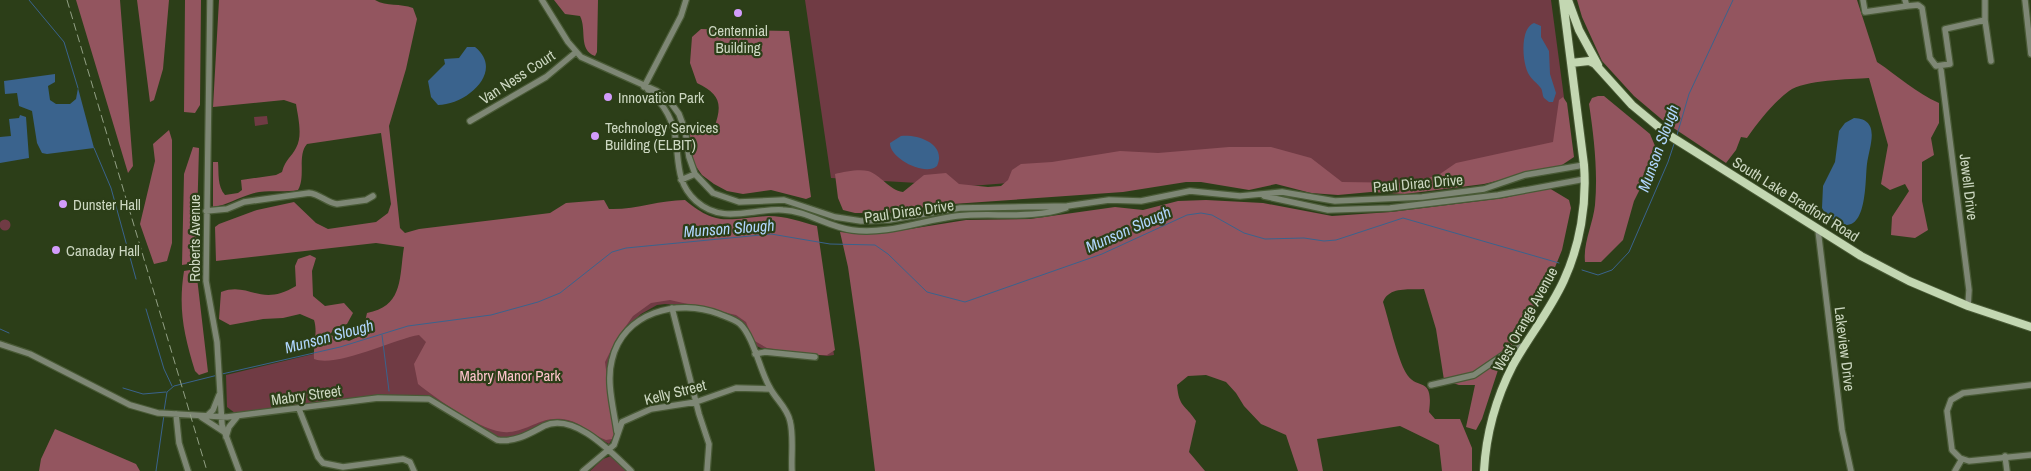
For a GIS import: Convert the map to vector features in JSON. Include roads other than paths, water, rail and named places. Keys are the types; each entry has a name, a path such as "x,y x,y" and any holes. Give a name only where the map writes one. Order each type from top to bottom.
{"main road":[{"name":"West Orange Avenue","path":"1484,471 1488,435 1498,398 1514,364 1553,303 1568,271 1580,226 1585,179 1584,165 1563,0"},
{"name":"South Lake Bradford Road","path":"1568,0 1579,30 1600,69 1632,105 1667,134 1818,230 1877,264 1968,306 2031,327"},
{"path":"1571,63 1590,62 1600,69"}],"street":[{"name":"Roberts Avenue","path":"210,0 206,280 219,365 222,417 225,434 239,471"},
{"path":"542,0 576,52 596,65 644,87 681,16 686,0"},
{"path":"1863,0 1865,12 1906,3 1918,5 1922,8 1930,58 1936,66 1950,64 1945,29 1985,20"},
{"path":"1985,0 1985,20 1991,61"},
{"path":"2025,0 2031,54"},
{"name":"Van Ness Court","path":"470,121 546,77 576,52"},
{"name":"Jewell Drive","path":"1941,70 1969,290 1968,306"},
{"name":"Paul Dirac Drive","path":"644,87 662,94 679,114 685,130 689,156 695,174 706,188 730,201 784,200 835,216 861,221 889,220 960,208 1075,205"},
{"name":"Paul Dirac Drive","path":"644,87 662,104 670,119 676,142 678,169 681,180 694,200 716,213 733,216 785,210 836,226 861,231 879,230 958,216 1037,215 1075,205 1109,200 1146,200 1190,191 1278,198 1328,210 1381,209 1498,195 1585,179"},
{"name":"Paul Dirac Drive","path":"1252,195 1282,192 1335,201 1432,197 1484,189 1524,175 1584,165"},
{"path":"681,180 695,174"},
{"path":"206,211 227,209 244,202 308,193 318,194 337,204 366,200 373,196"},
{"name":"Lakeview Drive","path":"1818,230 1842,430 1851,471"},
{"path":"672,308 696,402 709,444 706,471"},
{"path":"617,432 612,396 611,370 615,350 627,330 650,312 672,308 703,308 741,324 770,389 788,413 791,424 792,471"},
{"name":"Mabry Street","path":"0,344 30,354 130,405 158,413 236,417 378,398 430,399 497,440 510,441 547,425 563,423 587,434 609,450 631,471"},
{"path":"1431,385 1474,375 1512,350 1526,345"},
{"path":"756,354 765,352 815,357"},
{"path":"2031,385 1963,393 1954,397 1946,412 1952,450 1963,459 2031,455"},
{"name":"Kelly Street","path":"584,471 614,445 622,422 651,409 696,402 736,388 770,389"},
{"path":"207,416 216,406 220,390"},
{"path":"200,416 225,434 236,417 226,411 221,400"},
{"path":"299,409 318,457 324,463 343,467 403,459 410,462 414,471"},
{"path":"173,414 188,471"},
{"path":"2005,456 2007,471"},
{"path":"1955,471 1963,459"}],"water":[{"path":"1534,23 1541,26 1541,37 1549,51 1550,74 1556,93 1553,102 1549,102 1544,98 1541,88 1528,73 1524,61 1524,38 1529,26"},
{"path":"467,47 475,47 483,56 486,66 484,76 479,85 470,93 460,99 438,105 431,97 428,81 445,64 444,59 459,58"},
{"path":"55,74 55,82 48,86 50,100 56,104 70,104 76,99 78,88 94,148 42,153 37,143 32,111 19,106 17,93 5,94 4,81"},
{"path":"20,115 26,117 29,158 0,163 0,137 11,136 9,119 19,118"},
{"path":"1854,118 1868,123 1872,135 1863,204 1860,214 1855,221 1848,225 1839,223 1829,217 1822,208 1823,186 1835,162 1839,131 1845,123"},
{"path":"901,136 922,139 934,146 939,158 937,166 931,169 917,168 901,160 891,149 890,143"}],"waterway":[{"path":"29,0 64,42 78,88"},
{"name":"Munson Slough","path":"1677,135 1689,94 1733,0"},
{"name":"Munson Slough","path":"1582,270 1598,275 1612,270 1629,252 1668,162 1675,141"},
{"path":"94,148 111,188 136,279"},
{"name":"Munson Slough","path":"222,374 340,347 408,326 491,315 538,302 560,293 612,252 626,248 771,234 830,244 875,245 888,254 927,292 965,302 1102,254 1187,215 1201,213 1212,215 1244,233 1265,239 1304,238 1324,241 1336,240 1403,218 1559,263"},
{"path":"146,309 164,369 172,386"},
{"path":"0,329 9,333"},
{"path":"382,335 389,391"},
{"name":"Munson Slough","path":"164,411 167,392 174,386 218,375"},
{"path":"123,388 143,394 166,392"},
{"name":"Munson Slough","path":"156,471 164,415"}],"railway":[{"path":"67,0 207,471"}],"place":[{"name":"Centennial Building","path":"738,13"},
{"name":"Innovation Park","path":"608,97"},
{"name":"Technology Services Building (ELBIT)","path":"595,136"},
{"name":"Dunster Hall","path":"63,204"},
{"name":"Canaday Hall","path":"56,250"}],"park label":[{"name":"Mabry Manor Park","path":"510,375"}]}
